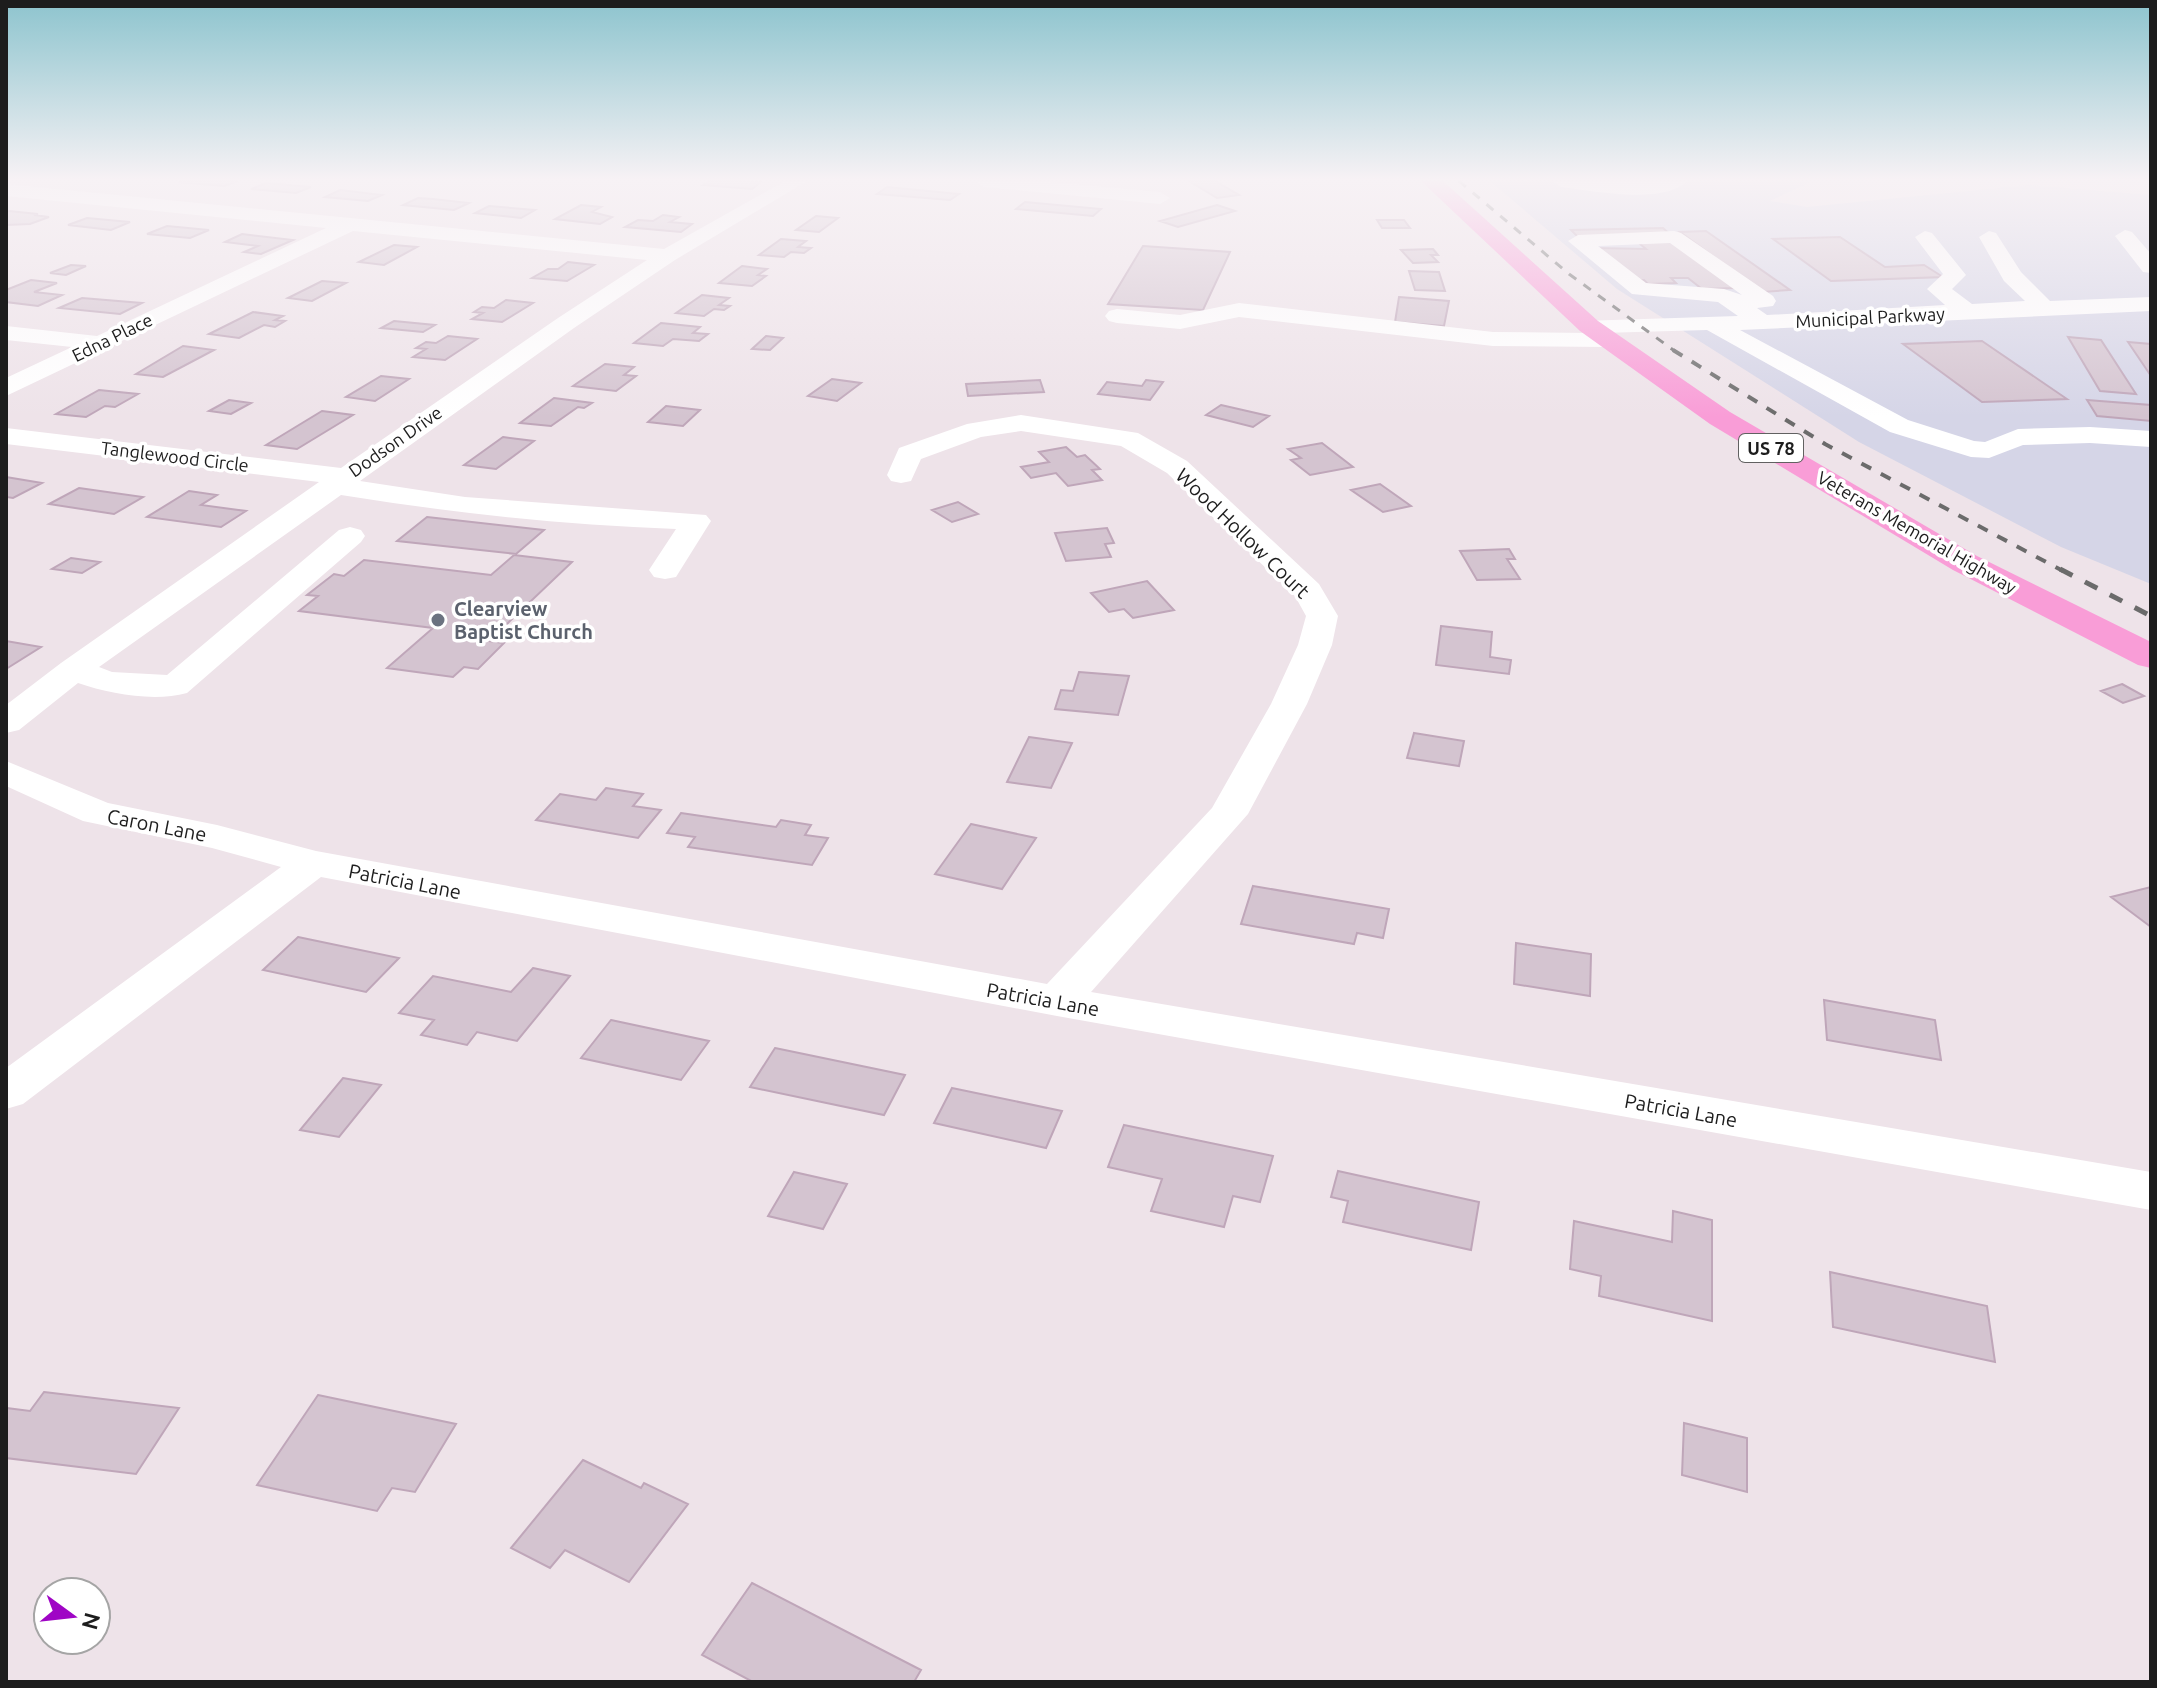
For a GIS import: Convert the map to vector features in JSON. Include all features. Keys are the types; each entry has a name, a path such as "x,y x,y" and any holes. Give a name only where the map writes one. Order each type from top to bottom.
{"main road":[{"name":"Veterans Memorial Highway","path":"1518,260 1598,333 1720,418 1965,563 2151,657"}],"street":[{"name":"Edna Place","path":"6,388 275,260"},
{"name":"Dodson Drive","path":"6,722 73,670 338,481 662,260"},
{"path":"1602,260 1640,289 1724,296 1763,322"},
{"path":"1706,260 1765,301 1732,302"},
{"path":"1938,289 1955,275 1943,260"},
{"path":"2002,260 2012,276 2044,307"},
{"path":"1910,290 1938,289 1975,310 2020,329"},
{"name":"Municipal Parkway","path":"1117,316 1180,322 1242,300 1493,339 1975,310 2044,307 2137,310"},
{"path":"1807,320 1864,335 2020,329 2137,310"},
{"path":"1711,324 1899,426 1971,449 1989,450 2018,437 2090,435 2151,439"},
{"path":"6,333 98,343"},
{"name":"Wood Hollow Court","path":"901,475 909,454 976,430 1021,423 1128,439 1177,467 1308,591 1322,616 1315,645 1289,704 1228,814 1057,1001"},
{"name":"Tanglewood Circle","path":"6,436 338,481 465,506 555,515 696,521 665,570"},
{"path":"73,670 117,683 175,686 350,536 284,520"},
{"name":"Caron Lane","path":"6,772 97,813 217,837 313,863"},
{"path":"6,1092 313,863"},
{"name":"Patricia Lane","path":"313,863 1057,1001 2151,1191"}],"shaded area":[{"path":"1583,260 2151,260 2151,584 2061,547 1859,442 1617,289"}],"building":[{"path":"364,260 394,260 384,265 359,262"},
{"path":"1135,260 1226,260 1203,310 1108,304"},
{"path":"1410,260 1438,262 1413,263"},
{"path":"1609,260 1700,260 1735,288 1702,289 1688,278 1671,278 1676,283 1633,281"},
{"path":"1718,260 1747,260 1790,290 1762,292"},
{"path":"1802,260 1874,260 1885,267 1924,265 1943,277 1831,281"},
{"path":"568,262 594,265 567,281 532,278 548,269 558,269"},
{"path":"71,265 86,266 66,275 50,273"},
{"path":"742,266 767,269 758,275 766,276 752,286 719,283"},
{"path":"1409,271 1439,272 1445,291 1415,290"},
{"path":"31,280 57,283 34,292 62,295 38,306 6,302 6,290"},
{"path":"322,281 346,283 312,301 288,298"},
{"path":"702,295 729,298 719,305 730,306 724,310 714,309 704,316 676,313"},
{"path":"1399,297 1449,301 1444,326 1395,322"},
{"path":"82,298 142,303 120,314 59,308"},
{"path":"506,300 533,303 502,322 472,319 483,313 474,312 482,307 494,308"},
{"path":"253,312 283,316 275,320 285,321 275,327 264,325 239,338 209,334"},
{"path":"394,321 435,325 423,332 381,328"},
{"path":"661,323 700,327 693,333 708,334 699,341 673,339 663,346 634,343"},
{"path":"448,336 477,339 445,360 413,357 426,349 416,348 426,342 436,343"},
{"path":"766,336 783,338 770,350 752,349"},
{"path":"2068,337 2101,340 2136,394 2100,391"},
{"path":"1982,341 2067,399 1982,402 1903,344"},
{"path":"2128,342 2151,344 2151,376"},
{"path":"183,346 214,350 163,377 136,374"},
{"path":"605,364 634,367 624,375 636,376 616,391 573,386"},
{"path":"381,376 409,379 375,401 346,397"},
{"path":"832,379 861,383 837,401 808,396"},
{"path":"1040,380 1044,392 968,396 966,384"},
{"path":"1146,380 1163,382 1150,400 1098,394 1107,382 1142,386"},
{"path":"99,390 138,394 115,407 105,406 86,417 56,414"},
{"path":"554,398 592,403 584,408 578,407 551,426 520,423"},
{"path":"229,400 251,403 231,414 209,411"},
{"path":"2087,400 2151,405 2151,421 2097,416"},
{"path":"1221,405 1269,416 1253,427 1206,415"},
{"path":"666,406 700,410 683,426 648,422"},
{"path":"322,411 353,415 297,449 266,445"},
{"path":"503,437 534,441 496,469 464,465"},
{"path":"1322,443 1353,467 1310,475 1291,460 1301,458 1288,449"},
{"path":"1066,447 1077,457 1085,455 1100,469 1092,470 1102,480 1068,486 1056,473 1031,478 1021,467 1049,462 1039,452"},
{"path":"6,477 42,483 13,498 6,497"},
{"path":"1380,484 1411,506 1383,512 1351,490"},
{"path":"79,488 143,497 114,514 49,504"},
{"path":"189,491 217,495 201,505 246,511 221,527 147,517"},
{"path":"958,502 978,514 952,522 932,510"},
{"path":"427,517 544,530 516,554 397,541"},
{"path":"1107,528 1114,543 1105,544 1111,557 1066,561 1055,533"},
{"path":"1509,549 1515,559 1507,559 1520,579 1477,580 1460,551"},
{"name":"Clearview Baptist Church","path":"514,555 572,562 489,641 504,643 478,669 464,667 453,677 387,668 433,628 299,611 318,596 307,595 334,574 344,576 364,560 491,575"},
{"path":"71,558 100,562 82,573 52,569"},
{"path":"1147,581 1174,610 1133,618 1124,609 1109,612 1091,593"},
{"path":"1441,626 1492,632 1490,657 1511,660 1509,674 1436,665"},
{"path":"6,641 41,647 6,669"},
{"path":"1079,672 1129,676 1118,715 1055,709 1061,690 1073,691"},
{"path":"2122,684 2144,696 2123,703 2101,691"},
{"path":"1414,733 1464,741 1459,766 1407,758"},
{"path":"1029,737 1072,743 1051,788 1007,782"},
{"path":"606,788 643,794 633,806 661,810 638,838 536,820 560,794 596,800"},
{"path":"681,813 776,827 781,820 811,825 805,835 828,838 812,865 688,847 695,837 667,833"},
{"path":"971,824 1036,838 1002,889 935,874"},
{"path":"1253,886 1389,909 1383,938 1357,933 1354,944 1241,924"},
{"path":"2151,887 2151,927 2111,897"},
{"path":"298,937 399,958 366,992 263,970"},
{"path":"1516,943 1591,954 1590,996 1514,984"},
{"path":"533,968 570,976 517,1041 477,1032 467,1045 421,1035 434,1020 399,1013 433,976 511,992"},
{"path":"1824,1000 1935,1020 1941,1060 1827,1040"},
{"path":"611,1020 709,1041 681,1080 581,1058"},
{"path":"775,1048 905,1075 884,1115 750,1087"},
{"path":"343,1078 381,1085 339,1137 300,1130"},
{"path":"952,1088 1062,1111 1046,1148 934,1123"},
{"path":"1124,1125 1273,1156 1260,1202 1233,1196 1224,1227 1151,1211 1162,1179 1108,1167"},
{"path":"1338,1171 1479,1202 1471,1250 1343,1222 1348,1201 1331,1197"},
{"path":"794,1172 847,1184 823,1229 768,1216"},
{"path":"1673,1211 1712,1220 1712,1321 1599,1296 1601,1276 1570,1269 1574,1221 1672,1242"},
{"path":"1830,1272 1987,1306 1995,1362 1833,1327"},
{"path":"44,1392 179,1408 136,1474 6,1458 6,1408 30,1411"},
{"path":"318,1395 456,1424 415,1492 392,1488 377,1511 257,1485"},
{"path":"1684,1423 1747,1438 1747,1492 1682,1475"},
{"path":"583,1460 641,1488 644,1483 688,1504 629,1582 565,1550 550,1568 511,1548"},
{"path":"752,1583 921,1670 914,1682 753,1682 702,1655"}],"railway":[{"path":"1552,260 1675,351"},
{"path":"1675,351 1825,444 2063,571"},
{"path":"2060,569 2151,616"}],"place":[{"name":"Clearview Baptist Church","path":"438,620"}]}
